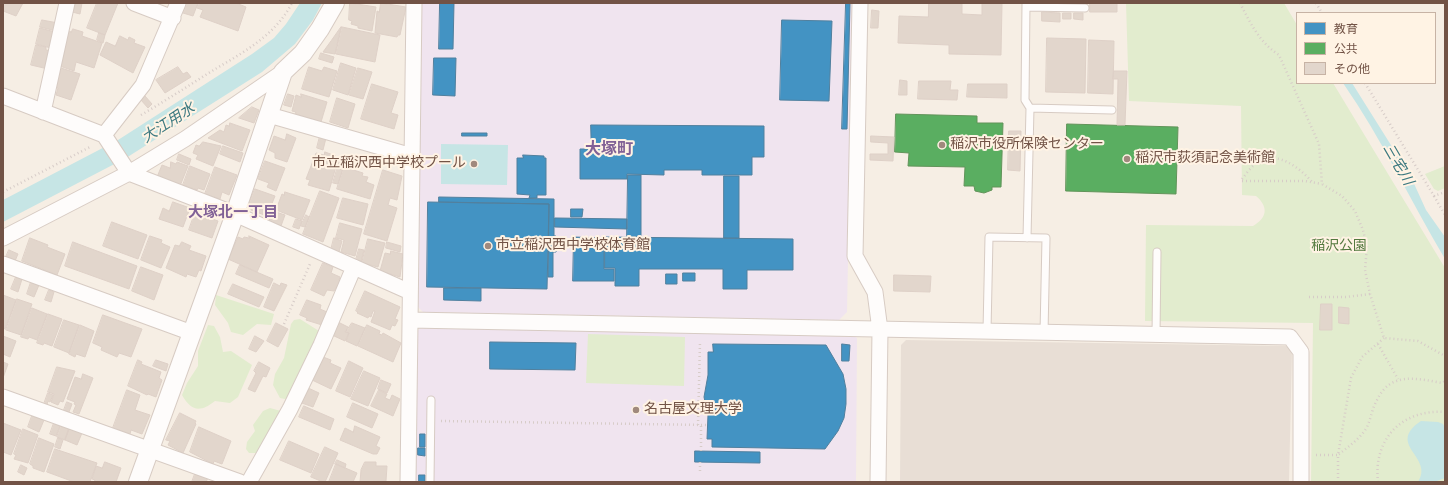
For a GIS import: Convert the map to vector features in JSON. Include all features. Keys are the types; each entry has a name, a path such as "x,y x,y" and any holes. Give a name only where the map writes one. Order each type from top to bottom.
{"street":[{"path":"43,112 67,3"},
{"path":"134,3 173,18"},
{"path":"106,138 143,85 173,18 178,3"},
{"path":"3,238 126,168 185,139 284,72 303,54 320,30 335,3"},
{"path":"408,482 414,3"},
{"path":"860,3 855,256 875,292 880,330 878,482"},
{"path":"138,482 235,214 284,72"},
{"path":"3,96 106,138 126,168 235,214 410,292"},
{"path":"269,115 412,156"},
{"path":"3,264 192,333"},
{"path":"249,482 290,409 354,267"},
{"path":"410,320 1290,337 1301,352 1301,482"},
{"path":"3,397 240,482"}],"lane":[{"path":"1027,238 1030,108 1025,100 1026,5 1085,8"},
{"path":"1030,108 1112,110"},
{"path":"987,331 989,237 1046,238 1044,332"},
{"path":"1156,252 1156,335"},
{"path":"430,482 431,400"}],"path":[{"path":"138,118 253,45 282,21 292,3"},
{"path":"1240,3 1256,34 1267,47 1279,55 1319,144 1322,184"},
{"path":"1316,3 1321,12"},
{"path":"1366,84 1445,215"},
{"path":"3,192 106,138"},
{"path":"1313,183 1304,173 1292,164 1268,159 1254,165 1242,180 1305,181 1313,183 1322,184 1342,196 1355,211 1363,230 1367,248 1365,270 1370,294 1384,338"},
{"path":"1434,196 1445,192"},
{"path":"284,324 316,250"},
{"path":"1309,297 1346,297 1370,294"},
{"path":"1338,482 1338,455 1351,378 1362,358 1384,338"},
{"path":"1384,338 1418,341 1445,356"},
{"path":"700,342 699,425 701,451"},
{"path":"1378,344 1398,380"},
{"path":"1301,455 1338,455 1358,438 1366,428 1381,392 1398,380 1410,378 1442,383 1445,381"},
{"path":"1378,482 1378,457 1383,444 1393,430 1407,419 1421,414 1445,412"},
{"path":"431,421 706,425"},
{"path":"700,462 700,471"}],"shaded area":[{"path":"420,3 853,3 847,312 839,320 423,312 417,306"},
{"name":"名古屋文理大学","path":"422,327 852,335 857,338 856,482 415,482 417,331"},
{"path":"906,340 1286,346 1292,350 1289,482 900,482 901,345"}],"green space":[{"name":"稲沢公園","path":"1126,3 1284,3 1296,23 1296,84 1334,84 1445,268 1445,482 1311,482 1313,323 1145,321 1146,225 1253,226 1264,216 1265,212 1263,204 1256,196 1242,195 1241,106 1129,101"},
{"path":"1445,166 1445,188 1438,191 1434,189 1425,174"},
{"path":"216,295 274,314 271,325 257,324 243,335 231,332 228,323 215,305"},
{"path":"300,319 319,331 290,397 285,399 280,398 273,385 275,374 284,358 291,324 294,320"},
{"path":"208,325 214,326 220,337 223,352 231,351 252,365 238,397 230,403 215,401 200,409 192,407 182,395 187,383 198,366 198,351"},
{"path":"588,334 685,337 684,386 586,383"},
{"path":"270,408 281,411 258,453 249,453 246,449 247,442 255,431 253,425 263,411"}],"water":[{"name":"大江用水","path":"300,3 322,3 313,20 295,44 262,72 126,158 3,222 3,200 118,140 252,54 274,38 286,24"},
{"name":"三宅川","path":"1344,84 1353,84 1411,177 1426,210 1445,237 1445,259 1383,148"},
{"name":"市立稲沢西中学校プール","path":"441,144 508,145 507,185 441,184"},
{"path":"1421,421 1438,422 1443,424 1445,428 1445,478 1434,482 1418,482 1422,473 1421,465 1409,444 1408,437 1411,429"}],"building: 教育":[{"path":"440,3 454,3 453,49 439,49"},
{"path":"846,3 850,3 847,129 842,129"},
{"path":"782,20 832,21 829,101 780,100"},
{"path":"434,58 456,58 455,96 433,95"},
{"path":"591,125 764,126 764,157 752,157 752,175 702,175 702,170 664,170 664,175 627,174 627,179 580,179 580,149 591,149"},
{"path":"462,133 487,133 487,136 462,136"},
{"path":"523,155 544,156 544,158 546,158 546,195 537,195 537,198 529,198 530,195 517,194 517,158 523,158"},
{"path":"628,175 641,175 641,237 627,237"},
{"path":"724,176 739,176 739,238 724,238"},
{"path":"439,197 554,199 554,236 556,236 556,252 553,252 553,277 548,277 549,204 439,202"},
{"name":"市立稲沢西中学校体育館","path":"428,202 549,204 547,289 427,287"},
{"path":"571,209 583,209 582,217 571,217"},
{"path":"555,218 627,219 627,229 555,227"},
{"path":"574,237 604,238 604,269 614,269 614,281 573,281"},
{"path":"605,237 793,239 793,270 747,270 747,289 723,289 723,269 639,269 639,286 615,286 615,268 605,268"},
{"path":"683,273 695,273 695,281 683,281"},
{"path":"666,274 677,274 677,284 666,284"},
{"path":"444,288 481,288 481,301 444,300"},
{"path":"490,342 576,343 575,370 490,369"},
{"path":"713,344 826,345 843,374 846,389 846,404 844,418 838,431 825,449 712,447 712,439 707,439 708,415 704,397 708,375 708,352 713,352"},
{"path":"842,344 850,345 849,361 842,361"},
{"path":"420,434 425,434 425,447 420,447"},
{"path":"418,448 425,448 425,456 418,455"},
{"path":"695,451 760,452 760,463 695,462"},
{"path":"419,475 425,475 425,482 419,482"}],"building: 公共":[{"path":"896,114 977,116 977,123 1003,123 1001,187 992,187 992,190 984,193 975,191 974,186 964,186 965,167 908,166 909,153 895,152"},
{"path":"1067,124 1178,127 1176,194 1066,191"}],"building: その他":[{"path":"3,3 23,3 16,16 3,11"},
{"path":"70,3 82,3 80,14 68,11"},
{"path":"97,3 118,3 105,35 87,28"},
{"path":"187,3 198,3 193,16 183,13"},
{"path":"199,3 236,3 246,7 238,31 200,17 203,10 197,8"},
{"path":"350,3 376,7 372,31 358,28 358,26 351,24 352,21 349,20"},
{"path":"381,3 406,7 400,35 397,37 375,33 377,11 379,12"},
{"path":"929,3 962,3 962,14 982,15 982,3 1002,3 1001,55 949,54 949,45 898,43 899,16 928,17"},
{"path":"1090,3 1117,3 1117,12 1090,12"},
{"path":"872,10 879,11 878,28 871,28"},
{"path":"1042,12 1060,13 1060,22 1042,21"},
{"path":"1063,13 1071,13 1071,19 1063,19"},
{"path":"1074,13 1083,13 1083,20 1074,19"},
{"path":"42,20 58,23 56,31 40,27"},
{"path":"341,27 335,54 323,52 331,41"},
{"path":"342,27 380,35 375,62 336,54"},
{"path":"40,28 55,32 51,48 36,44"},
{"path":"73,29 83,32 82,36 102,43 94,68 76,62 74,71 57,65 67,30 71,32"},
{"path":"99,33 105,35 103,43 97,40"},
{"path":"120,36 128,40 129,37 135,40 134,43 145,47 133,73 100,55 106,42 115,46"},
{"path":"1047,38 1086,39 1085,93 1046,92"},
{"path":"1089,40 1114,41 1113,94 1088,93"},
{"path":"36,45 46,47 46,50 52,51 48,69 31,65"},
{"path":"321,53 334,57 332,63 319,59"},
{"path":"341,63 356,68 348,95 333,90"},
{"path":"178,67 183,74 187,72 191,77 165,93 156,80"},
{"path":"309,67 322,71 324,67 337,71 329,97 302,89"},
{"path":"61,68 80,74 71,100 56,95 58,88 55,87"},
{"path":"358,68 372,72 363,99 349,95"},
{"path":"1114,71 1127,71 1125,125 1117,125 1118,79 1113,79"},
{"path":"900,80 907,81 907,95 899,95"},
{"path":"919,81 951,81 950,90 958,90 957,100 918,99"},
{"path":"372,84 398,92 391,113 398,115 394,129 361,119"},
{"path":"968,84 1007,84 1007,98 967,97"},
{"path":"288,94 294,96 291,107 284,105"},
{"path":"301,94 327,102 321,122 295,114 296,112 292,111 296,95 301,97"},
{"path":"145,96 152,104 148,108 141,100"},
{"path":"337,98 355,104 348,128 330,122"},
{"path":"252,107 259,110 254,123 239,118"},
{"path":"230,123 250,130 242,151 208,138 220,130 224,132 226,125 229,126"},
{"path":"1009,131 1021,131 1020,171 1008,170"},
{"path":"287,134 296,138 287,162 275,158 275,153 269,150 274,136 285,140"},
{"path":"320,136 326,138 323,150 317,148"},
{"path":"871,136 894,137 893,161 870,160 870,154 888,154 888,143 871,142"},
{"path":"203,142 221,146 213,166 196,159 198,155 193,153 196,145 199,146"},
{"path":"223,146 243,153 240,162 220,154"},
{"path":"325,152 336,156 334,162 337,163 329,191 308,185 310,180 306,179 316,153 324,155"},
{"path":"179,154 191,159 189,165 177,160"},
{"path":"341,156 346,158 338,184 333,183"},
{"path":"265,161 285,168 276,191 267,187 269,183 258,179"},
{"path":"171,162 176,164 177,162 188,166 180,186 157,177 162,165 170,168"},
{"path":"190,166 210,174 204,190 198,188 197,190 183,185"},
{"path":"215,167 237,175 229,195 222,192 220,199 205,194"},
{"path":"344,167 363,173 362,176 368,177 366,182 374,185 370,199 337,189"},
{"path":"383,170 402,176 397,200 390,198 388,205 397,208 387,241 364,234"},
{"path":"255,189 275,196 267,216 251,210 252,205 249,204"},
{"path":"320,191 339,198 323,242 303,234"},
{"path":"285,192 310,200 302,220 276,210 282,194 284,195"},
{"path":"343,198 368,204 363,225 337,218"},
{"path":"173,202 190,208 183,227 159,219 163,208 169,211"},
{"path":"273,211 285,215 281,226 269,222"},
{"path":"195,213 218,221 212,238 189,230"},
{"path":"306,215 309,217 305,227 301,226"},
{"path":"296,219 302,221 299,229 293,227"},
{"path":"112,222 147,235 138,259 103,246"},
{"path":"340,223 362,229 355,256 341,252 344,240 336,238"},
{"path":"150,236 162,240 161,243 170,247 161,268 141,260"},
{"path":"249,236 269,245 257,272 228,259 238,237 243,239 244,237 249,238"},
{"path":"30,238 65,254 57,275 22,261"},
{"path":"334,238 342,241 339,252 331,250"},
{"path":"368,239 385,243 378,267 362,263"},
{"path":"73,242 137,266 129,289 65,266"},
{"path":"182,242 191,246 189,250 206,256 201,271 199,270 196,277 187,274 186,277 166,268 175,245 179,246"},
{"path":"387,242 401,246 400,252 386,248"},
{"path":"359,249 364,250 361,262 356,260"},
{"path":"9,250 18,254 15,261 6,257"},
{"path":"391,251 403,254 400,277 380,271 385,253 390,254"},
{"path":"323,263 333,267 331,273 340,277 339,280 341,281 334,291 327,290 324,296 311,290"},
{"path":"240,265 273,279 269,288 236,274"},
{"path":"141,267 163,275 154,300 132,291"},
{"path":"894,275 931,276 930,292 894,291"},
{"path":"16,277 22,279 18,292 11,289"},
{"path":"31,282 39,285 34,297 27,294"},
{"path":"274,283 280,286 281,283 287,285 274,311 264,307"},
{"path":"233,284 264,297 259,307 228,294"},
{"path":"49,290 54,292 51,302 45,300"},
{"path":"365,291 400,307 395,319 398,320 395,326 392,325 390,330 371,322 375,311 373,311 371,317 369,316 368,318 357,313 358,312 356,311"},
{"path":"3,295 16,300 5,329 3,328"},
{"path":"17,299 32,304 21,335 6,330"},
{"path":"307,300 321,305 320,309 327,312 322,325 306,320 307,318 300,315"},
{"path":"1321,304 1332,304 1332,330 1320,330"},
{"path":"1339,307 1349,308 1349,324 1339,323"},
{"path":"32,308 47,314 37,340 29,337 28,339 21,337"},
{"path":"48,314 62,319 52,346 44,343 43,345 37,343"},
{"path":"103,315 142,329 131,357 119,353 117,357 101,350 102,347 93,343"},
{"path":"64,320 79,325 69,353 54,347"},
{"path":"338,322 348,327 345,332 349,333 345,341 332,335"},
{"path":"276,323 288,329 278,347 267,341"},
{"path":"352,323 365,328 357,346 346,341 349,333 346,332"},
{"path":"80,325 94,331 85,357 76,354 75,357 69,354"},
{"path":"367,325 380,331 379,334 382,335 383,333 401,343 393,362 358,346"},
{"path":"3,336 16,341 10,357 3,354"},
{"path":"255,336 264,341 256,352 249,349"},
{"path":"323,357 331,360 330,363 341,368 331,389 312,380"},
{"path":"138,360 142,362 141,364 161,372 159,378 162,380 156,397 147,395 128,386"},
{"path":"156,360 168,364 166,371 153,366"},
{"path":"349,361 363,368 350,397 336,391"},
{"path":"3,362 8,364 3,378"},
{"path":"259,362 270,368 266,377 263,376 255,392 248,389 256,373 254,371"},
{"path":"57,367 75,371 63,402 60,401 58,405 51,402 54,394 48,392"},
{"path":"364,371 380,378 368,406 351,399"},
{"path":"83,374 93,378 79,414 73,412 76,405 74,404 75,402 67,399 75,377 81,379"},
{"path":"381,380 391,384 387,393 378,389"},
{"path":"306,387 319,393 313,407 299,402"},
{"path":"127,390 140,395 135,410 150,415 142,434 131,430 130,434 113,428"},
{"path":"379,390 387,394 385,398 390,400 392,395 400,399 393,416 371,406"},
{"path":"48,393 53,395 50,402 48,401 47,405 44,404"},
{"path":"67,402 72,404 69,412 64,410"},
{"path":"353,403 378,414 372,428 347,417"},
{"path":"304,406 334,419 330,430 299,417"},
{"path":"180,413 196,421 183,453 168,445 170,441 166,440"},
{"path":"32,416 44,420 39,432 28,427"},
{"path":"3,423 21,430 11,455 3,452"},
{"path":"54,423 60,426 56,436 50,434"},
{"path":"61,426 69,429 65,440 57,437"},
{"path":"355,426 380,437 376,446 380,448 377,454 373,454 340,440 345,428 353,432"},
{"path":"199,427 231,441 222,464 214,461 213,464 190,452"},
{"path":"23,429 38,435 28,463 14,459 16,455 14,454"},
{"path":"69,429 82,433 77,445 65,440"},
{"path":"39,438 54,444 44,472 33,468 30,464"},
{"path":"58,438 63,440 60,449 55,447"},
{"path":"289,441 319,454 311,473 280,460"},
{"path":"325,447 338,453 325,482 323,482 311,477"},
{"path":"55,449 97,463 90,482 74,482 47,472"},
{"path":"337,460 346,464 345,468 335,464"},
{"path":"105,462 121,468 116,482 94,482 95,480 92,479 96,466 102,468"},
{"path":"365,462 376,462 376,466 387,466 386,481 360,482 361,470"},
{"path":"336,464 357,473 353,482 329,482"},
{"path":"21,465 27,468 24,475 18,472"},
{"path":"195,474 208,478 206,482 192,482"}],"place":[{"name":"稲沢市役所保険センター","path":"942,145"},
{"name":"稲沢市荻須記念美術館","path":"1127,159"},
{"name":"市立稲沢西中学校プール","path":"474,164"},
{"name":"市立稲沢西中学校体育館","path":"488,246"},
{"name":"名古屋文理大学","path":"636,410"}],"district":[{"name":"大塚町","path":"609,150"},
{"name":"大塚北一丁目","path":"233,214"}]}
